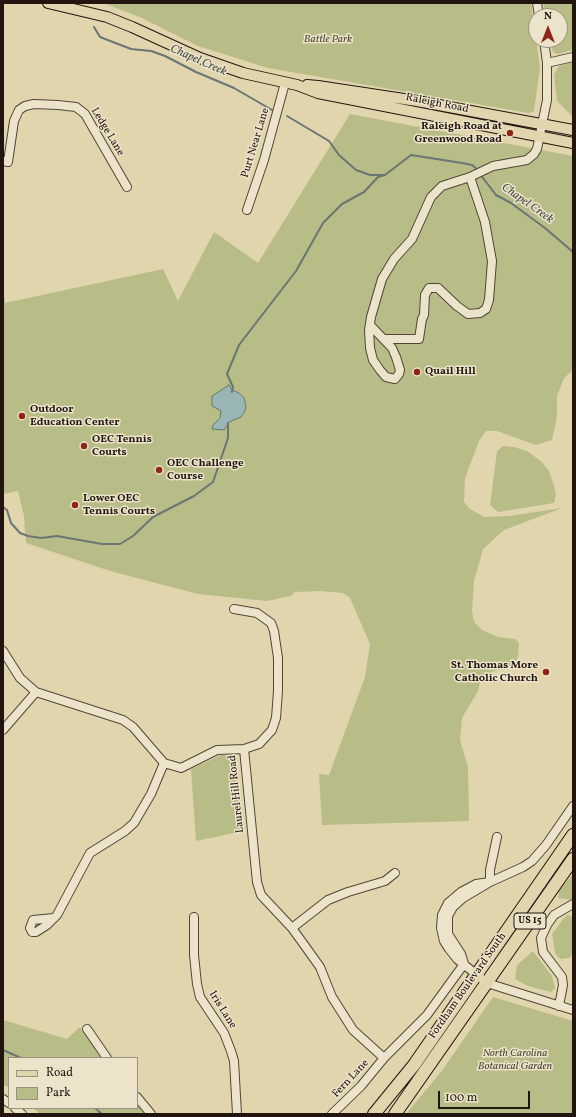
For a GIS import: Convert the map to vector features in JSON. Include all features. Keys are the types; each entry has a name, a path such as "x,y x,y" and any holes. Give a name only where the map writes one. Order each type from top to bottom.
{"highway":[{"name":"Fordham Boulevard South","path":"374,1114 414,1065 573,835"},
{"name":"Fordham Boulevard South","path":"395,1114 573,858"}],"main road":[{"name":"Raleigh Road","path":"48,3 107,17 216,64 243,73 285,83 318,86 371,94 573,130"},
{"name":"Raleigh Road","path":"297,85 318,93 573,143"}],"street":[{"path":"370,324 392,348 399,364 399,374 395,379 386,377 373,360 369,338 370,324 382,280 394,259 412,239 431,197 442,186 493,166 529,159 537,149 547,100 548,63 545,48"},
{"path":"548,63 573,57"},
{"name":"Purt Near Lane","path":"247,210 264,160 285,83"},
{"name":"Ledge Lane","path":"3,161 8,162 14,121 19,110 25,106 34,104 76,107 85,114 127,187"},
{"path":"384,339 419,339 424,315 425,294 429,288 438,288 468,314 480,313 486,309 492,260 478,173"},
{"path":"234,609 257,613 271,623 274,630 278,658 276,718 272,730 259,744 244,749"},
{"path":"3,651 20,678 36,692 123,720 133,727 164,763 151,794 134,823 125,831 90,853 54,918"},
{"path":"3,730 36,692"},
{"name":"Laurel Hill Road","path":"164,763 181,768 217,750 244,749 259,889 266,902 292,928 320,967 332,997 347,1022 370,1047 384,1058"},
{"path":"573,806 546,845 532,861 523,867 490,882 458,902 448,916 448,934 461,954 464,964 476,974 488,982 573,1010"},
{"path":"490,882 490,870 497,837"},
{"path":"292,928 328,900 348,892 385,881 394,873"},
{"path":"559,1006 563,985 562,977 543,952 541,938 547,925 554,916 573,904"},
{"name":"Iris Lane","path":"194,917 194,955 197,984 200,997 224,1033 230,1046 234,1061 237,1114"},
{"name":"Fern Lane","path":"332,1114 361,1086 384,1058 426,1015 464,964"},
{"path":"87,1029 106,1057"},
{"path":"138,1098 151,1114"}],"green space":[{"name":"Battle Park","path":"103,3 531,3 532,8 528,8 528,48 537,48 540,68 534,111 529,113 268,68 198,46 142,18"},
{"path":"543,3 573,3 573,50 558,54 553,52 552,48 568,48 568,8 544,8"},
{"path":"573,62 573,117 557,101 554,75 559,66"},
{"path":"350,114 573,156 573,370 564,378 557,396 557,417 552,440 536,445 497,431 486,431 479,441 465,478 464,502 470,509 484,517 509,516 562,508 504,530 483,549 474,581 472,611 474,622 482,630 498,637 515,639 519,643 518,656 515,666 494,671 481,679 478,691 462,718 460,740 468,767 469,821 322,825 319,774 329,775 365,677 370,644 350,598 343,593 319,591 295,592 291,596 267,601 198,594 110,571 26,543 24,516 18,491 3,494 3,283 5,303 163,269 178,301 214,232 258,263"},
{"path":"503,446 514,447 527,451 542,462 549,471 554,486 556,495 554,503 498,512 490,505 497,451"},
{"path":"221,755 236,756 244,831 196,841 191,769"},
{"path":"573,874 573,900 558,898 559,891"},
{"path":"568,915 573,917 573,954 569,958 560,959 555,953 552,934"},
{"path":"533,951 552,976 555,988 551,992 528,986 515,979 517,965"},
{"name":"North Carolina Botanical Garden","path":"493,997 573,1021 573,1114 406,1114 441,1072"},
{"path":"3,1020 67,1039 80,1027 102,1057 8,1057 8,1087 3,1084"},
{"path":"138,1105 144,1114 40,1114 34,1109 138,1109"}],"water":[{"path":"229,385 232,390 239,393 244,398 246,406 245,411 241,417 229,422 224,430 212,429 213,425 220,418 221,411 212,406 212,396"}],"waterway":[{"name":"Chapel Creek","path":"94,27 100,37 131,49 151,51 165,56 196,72 234,88 272,110"},
{"name":"Chapel Creek","path":"287,116 329,141 339,155 356,170 370,175 385,175 411,155 472,165 478,170"},
{"name":"Chapel Creek","path":"480,174 496,195 511,203 545,228 573,252"},
{"path":"232,392 233,387 227,374 239,345 296,271 323,223 342,204 364,192 378,177 385,175"},
{"path":"3,507 7,510 11,523 20,533 28,536 41,538 57,536 102,544 120,544 133,536 153,517 194,496 213,482 228,438 228,423"},
{"path":"3,1050 19,1057"},
{"path":"96,1109 102,1114"}],"place":[{"name":"Raleigh Road at Greenwood Road","path":"510,133"},
{"name":"Quail Hill","path":"417,372"},
{"name":"Outdoor Education Center","path":"22,416"},
{"name":"OEC Tennis Courts","path":"84,446"},
{"name":"OEC Challenge Course","path":"159,470"},
{"name":"Lower OEC Tennis Courts","path":"75,505"},
{"name":"St. Thomas More Catholic Church","path":"546,672"}]}
